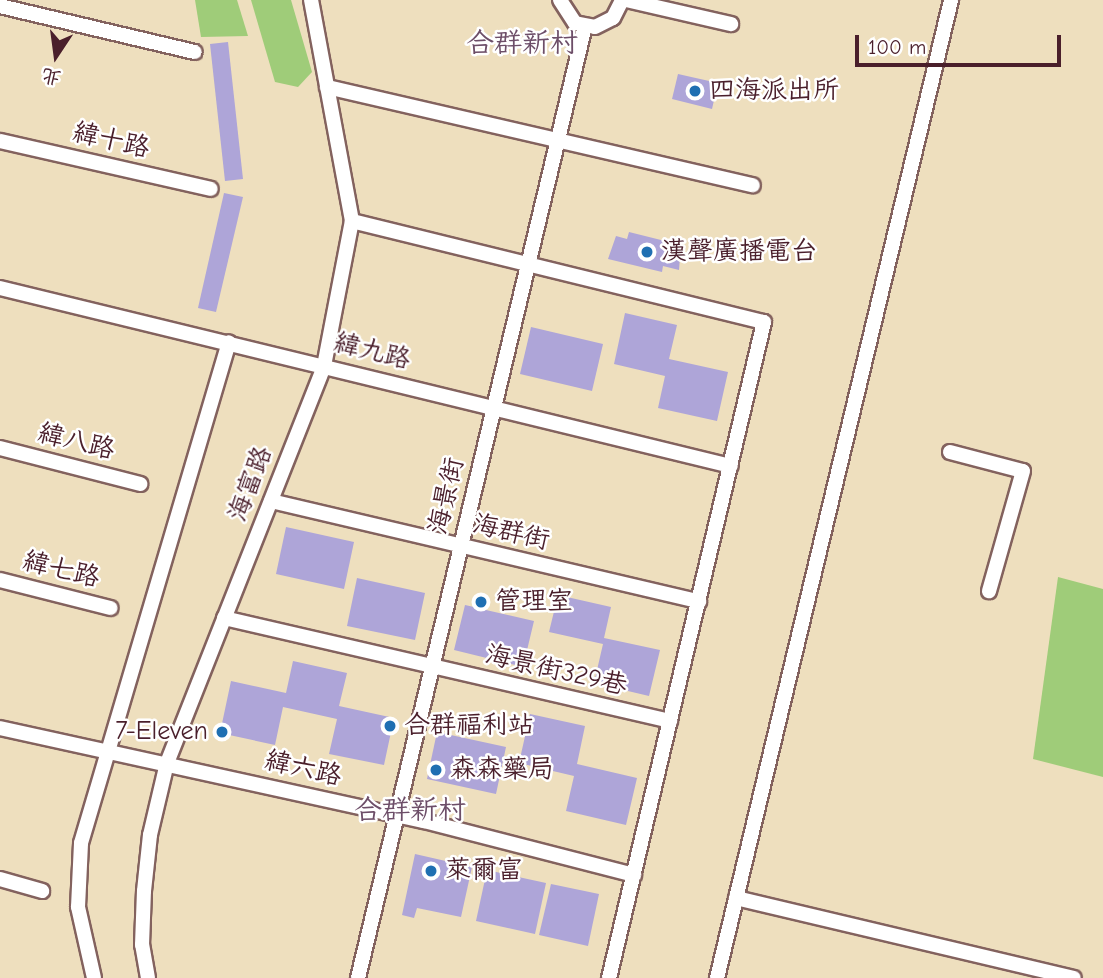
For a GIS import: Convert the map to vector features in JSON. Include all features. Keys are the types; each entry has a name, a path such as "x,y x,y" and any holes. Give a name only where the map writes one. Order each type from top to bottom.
{"street":[{"name":"海富路","path":"148,978 142,945 144,891 150,835 167,763 324,366 352,221 310,0"},
{"path":"560,0 568,16 585,26 605,24 624,0 731,24"},
{"path":"717,978 951,0"},
{"path":"0,6 195,52"},
{"name":"海景街","path":"358,978 585,26"},
{"path":"327,87 752,185"},
{"name":"緯十路","path":"0,141 211,188"},
{"path":"352,221 764,322 609,978"},
{"name":"緯九路","path":"0,288 731,466"},
{"path":"94,978 78,907 80,843 229,342"},
{"name":"緯八路","path":"0,448 140,484"},
{"path":"950,452 1023,471 989,592"},
{"name":"海群街","path":"271,501 699,601"},
{"name":"緯七路","path":"0,580 111,608"},
{"name":"海景街329巷","path":"224,618 670,721"},
{"name":"緯六路","path":"0,728 398,815 634,875"},
{"path":"0,879 42,891"},
{"path":"736,898 1074,978"}],"green space":[{"path":"195,0 237,0 248,36 201,37"},
{"path":"251,0 291,0 312,72 298,87 275,82"},
{"path":"1058,577 1103,589 1103,777 1033,759"}],"building":[{"path":"228,42 243,179 225,181 210,44"},
{"name":"四海派出所","path":"678,74 718,83 712,109 672,99"},
{"path":"224,193 243,197 216,312 198,308"},
{"name":"漢聲廣播電台","path":"629,232 681,245 679,270 663,266 662,272 608,259 616,236 627,239"},
{"path":"625,313 677,325 669,359 728,372 717,421 658,408 665,376 614,364"},
{"path":"531,327 603,344 592,391 520,374"},
{"path":"286,527 354,542 344,589 276,574"},
{"path":"357,578 425,593 415,640 347,626"},
{"path":"476,595 488,597 486,610 534,621 523,667 454,650 465,605 474,607"},
{"path":"558,595 611,607 604,638 660,650 649,696 594,683 603,644 549,632"},
{"path":"293,661 347,673 339,706 394,718 384,765 329,754 337,719 283,707 275,745 220,733 231,681 286,693"},
{"path":"530,714 585,726 577,764 637,778 626,825 566,811 574,776 519,763"},
{"path":"437,732 506,747 496,794 427,779"},
{"path":"415,854 472,867 461,917 417,908 414,918 402,915"},
{"path":"487,870 546,883 535,934 476,921"},
{"path":"551,884 599,894 588,946 539,935"}],"place":[{"name":"四海派出所","path":"695,91"},
{"name":"漢聲廣播電台","path":"647,252"},
{"name":"管理室","path":"481,602"},
{"name":"合群福利站","path":"390,726"},
{"name":"7-Eleven","path":"222,732"},
{"name":"森森藥局","path":"436,770"},
{"name":"萊爾富","path":"431,871"}],"district":[{"name":"合群新村","path":"522,43"},
{"name":"合群新村","path":"410,810"}]}
